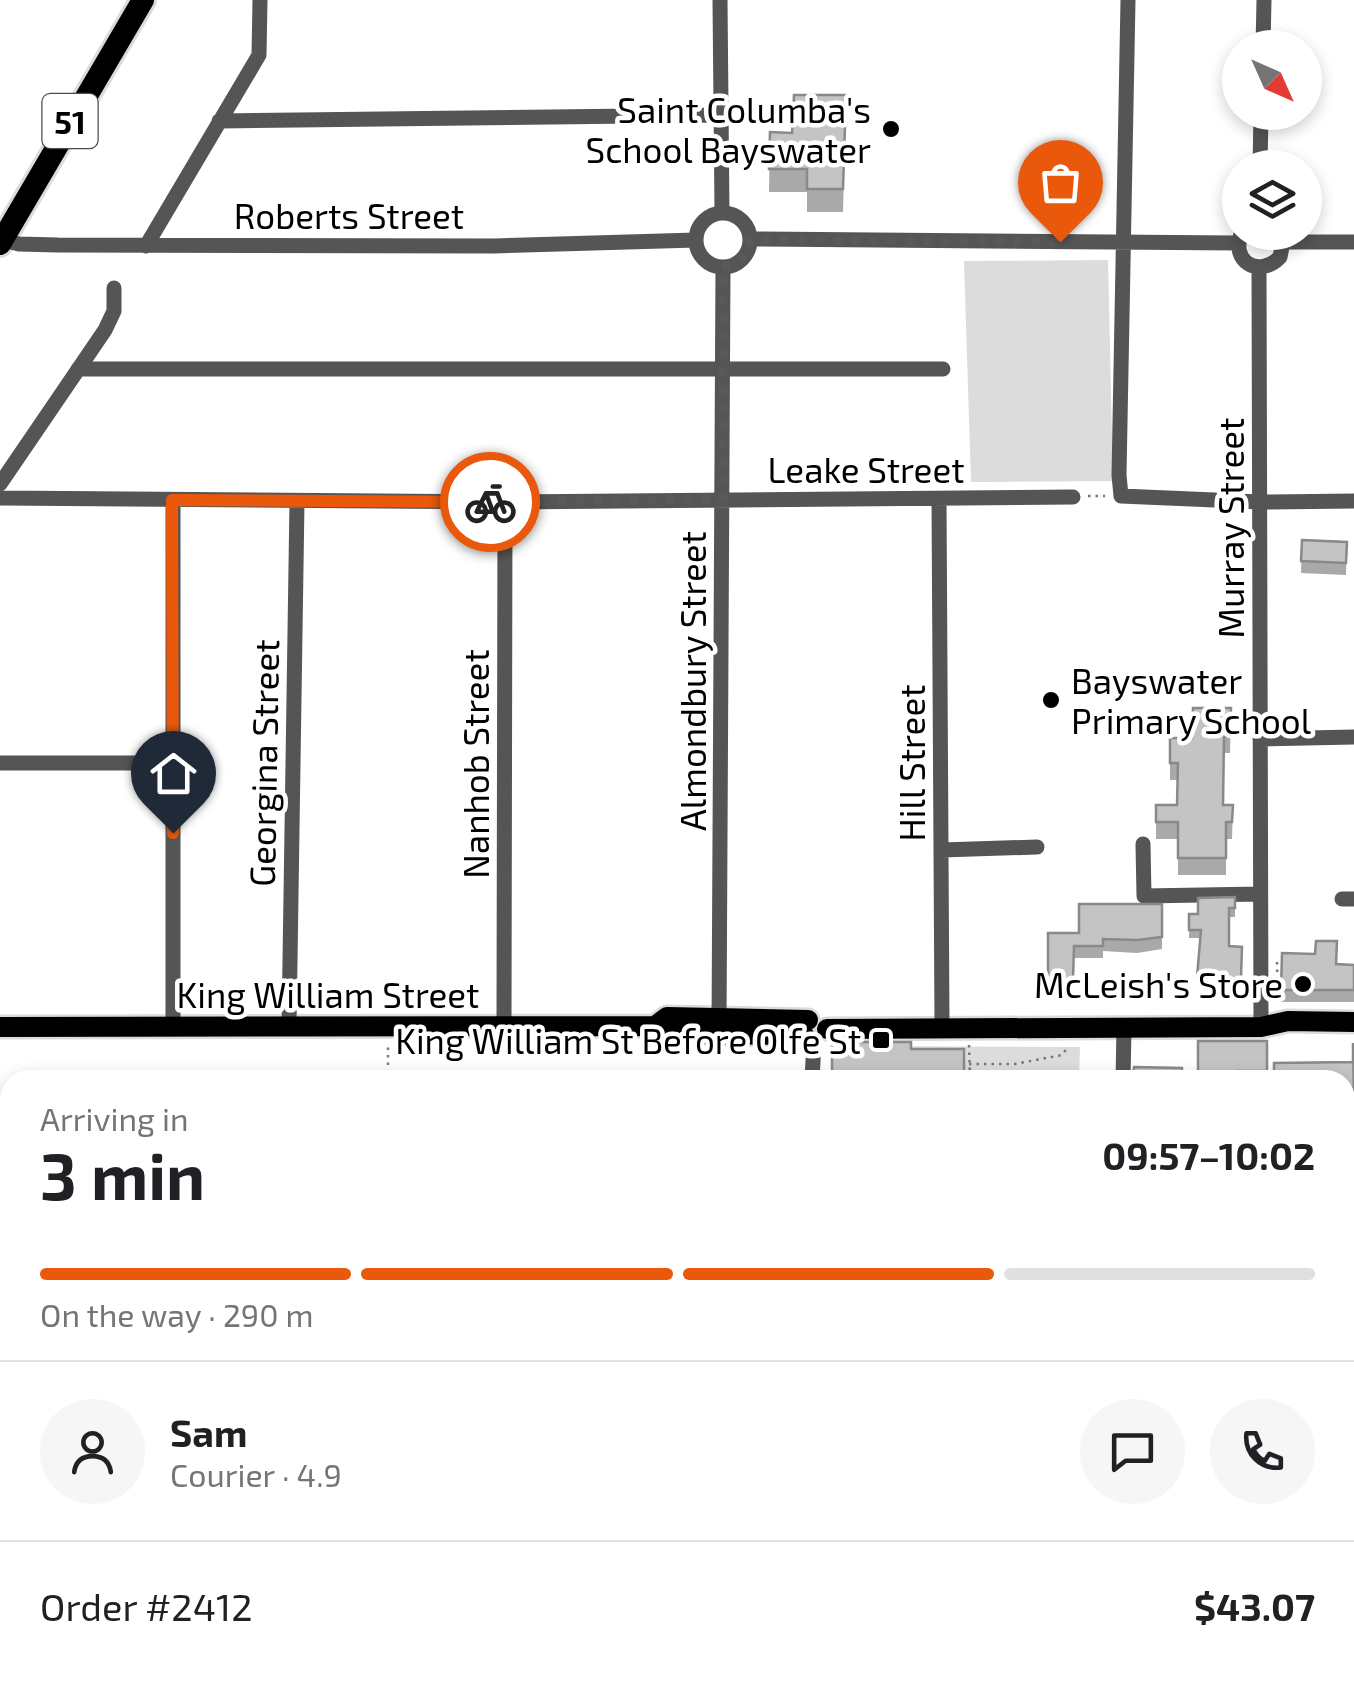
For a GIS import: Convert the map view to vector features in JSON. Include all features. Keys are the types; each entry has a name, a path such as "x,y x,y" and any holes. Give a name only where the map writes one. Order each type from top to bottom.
{"highway":[{"name":"51","path":"1,242 143,0"}],"main road":[{"name":"King William Street","path":"0,1026 655,1026 672,1034 719,1027 813,1032 942,1026 1261,1027 1288,1021 1354,1022"},
{"name":"King William Street","path":"1261,1027 1288,1034 1354,1035"}],"street":[{"path":"146,246 259,54 260,0"},
{"path":"720,0 722,213"},
{"path":"1128,0 1119,475 1122,496 1261,502 1354,500"},
{"path":"1263,30 1264,0"},
{"path":"1108,114 1126,114"},
{"path":"219,121 721,115"},
{"path":"722,213 738,218 749,231 750,240 745,256 732,266 723,267 714,266 701,256 696,240 704,221 722,213"},
{"path":"750,240 957,243 1222,239"},
{"name":"Roberts Street","path":"1,242 494,246 696,240"},
{"path":"1322,240 1354,242"},
{"path":"1242,250 1244,262 1259,269 1274,264 1280,250"},
{"name":"Almondbury Street","path":"719,1027 723,267"},
{"name":"Murray Street","path":"1259,269 1261,1027"},
{"path":"0,484 114,311 114,288"},
{"path":"78,369 943,369"},
{"name":"Leake Street","path":"0,498 506,502 1073,497"},
{"path":"172,500 173,1027"},
{"name":"Hill Street","path":"939,500 942,1026"},
{"name":"Georgina Street","path":"289,1026 297,501"},
{"name":"Nanhob Street","path":"504,1026 506,502"},
{"path":"1260,738 1354,737"},
{"path":"0,764 173,764"},
{"path":"1142,844 1144,896 1260,894"},
{"path":"942,850 1037,847"},
{"path":"1124,1028 1124,1070"},
{"path":"812,1070 813,1032"}],"path":[{"path":"1073,497 1122,496"},
{"path":"388,1026 388,1070"},
{"path":"969,1064 1015,1064 1062,1055 1068,1046"}],"shaded area":[{"path":"1108,260 1113,481 971,482 964,261"},
{"path":"837,1046 1080,1047 1079,1070 836,1070"}],"building":[{"path":"794,95 846,95 843,189 807,189 807,169 769,169 770,132 792,133"},
{"path":"1302,540 1347,542 1346,563 1301,561"},
{"path":"1193,708 1231,708 1230,736 1224,736 1223,805 1233,805 1232,822 1226,822 1226,858 1178,858 1178,822 1156,822 1156,805 1177,805 1178,763 1170,763 1170,738 1192,738"},
{"path":"1235,897 1235,908 1229,908 1229,946 1242,947 1241,978 1197,977 1201,930 1189,930 1189,914 1198,914 1198,898"},
{"path":"1079,904 1162,904 1162,937 1103,939 1103,946 1074,946 1073,980 1048,980 1048,933 1079,933"},
{"path":"1316,941 1337,941 1336,964 1354,965 1354,990 1281,990 1282,953 1315,954"},
{"path":"1198,1041 1267,1041 1267,1070 1198,1070"},
{"path":"832,1042 911,1042 911,1049 964,1049 964,1070 832,1070"},
{"path":"1353,1043 1353,1070 1274,1070 1274,1063 1353,1062"},
{"path":"1134,1067 1182,1068 1182,1070 1134,1070"}],"way so far":[{"path":"490,502 723,499 723,267 732,266 745,256 750,240 1060,242"}],"place":[{"name":"Saint Columba's School Bayswater","path":"891,129"},
{"name":"Bayswater Primary School","path":"1051,700"},
{"name":"McLeish's Store","path":"1303,984"},
{"name":"King William St Before Olfe St","path":"881,1040"}],"route":[{"path":"173,833 172,500 490,502"}]}
